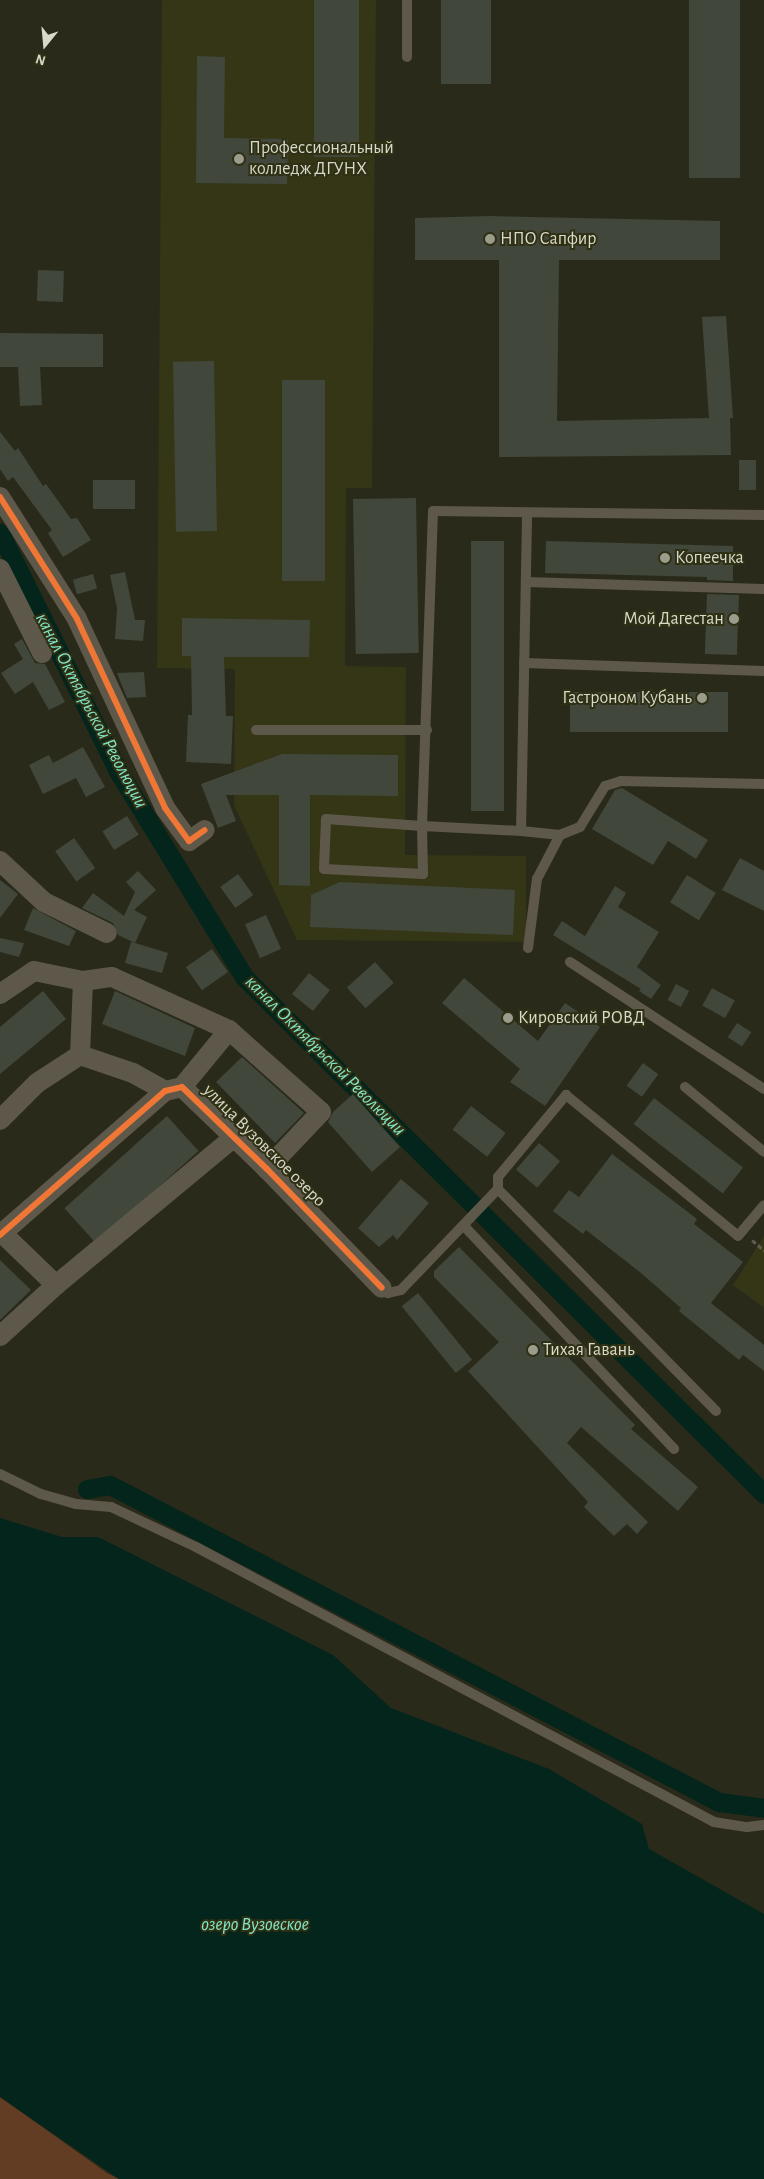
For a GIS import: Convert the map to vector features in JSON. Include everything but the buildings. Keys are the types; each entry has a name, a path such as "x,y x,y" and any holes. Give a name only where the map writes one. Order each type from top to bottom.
{"street":[{"path":"0,497 77,619 164,808 189,841 206,830"},
{"path":"0,569 42,653"},
{"path":"0,861 44,902 107,933"},
{"path":"0,994 34,971 83,981 112,977 229,1030 322,1112 268,1169"},
{"path":"2,1114 38,1082 80,1055 83,981"},
{"path":"56,1285 1,1234 174,1089 229,1030"},
{"name":"улица Вузовское озеро","path":"80,1055 174,1089 268,1169 382,1288"},
{"path":"0,1336 56,1285 233,1138"}],"lane":[{"path":"407,0 407,57"},
{"path":"764,516 433,512 427,730 422,826 423,874 324,869 326,819 422,826 521,831 560,835 580,826 604,786 612,781 764,784"},
{"path":"521,831 527,513"},
{"path":"526,582 764,589"},
{"path":"524,663 764,671"},
{"path":"256,730 427,730"},
{"path":"528,948 537,879 560,835"},
{"path":"570,962 764,1089"},
{"path":"685,1087 764,1152"},
{"path":"382,1288 388,1293 401,1290 465,1227 498,1189 498,1177 566,1095 738,1236 764,1205"},
{"path":"498,1189 716,1411"},
{"path":"465,1227 674,1449"},
{"path":"0,1474 40,1494 76,1504 111,1507 196,1547 714,1822 747,1828 764,1825"}],"shaded area":[{"path":"162,0 376,0 372,488 346,488 345,666 406,667 405,855 526,856 526,942 297,940 234,805 235,669 157,668"},
{"path":"764,1236 764,1308 733,1285"},
{"path":"0,2097 107,2173 119,2179 0,2179"}],"water":[{"name":"озеро Вузовское","path":"0,1518 62,1537 98,1537 333,1655 391,1708 549,1769 642,1824 649,1849 764,1914 764,2179 119,2179 0,2097"}],"waterway":[{"name":"канал Октябрьской Революции","path":"0,533 118,771 245,978 764,1494"},
{"path":"87,1489 110,1485 719,1802 764,1808"}],"cycle path":[{"path":"0,497 77,619 165,808 189,841 205,830"},
{"path":"0,1235 165,1091 182,1087 267,1169 382,1288"}],"place":[{"name":"Профессиональный колледж ДГУНХ","path":"239,159"},
{"name":"НПО Сапфир","path":"490,239"},
{"name":"Копеечка","path":"665,558"},
{"name":"Мой Дагестан","path":"734,619"},
{"name":"Гастроном Кубань","path":"702,698"},
{"name":"Кировский РОВД","path":"508,1018"},
{"name":"Тихая Гавань","path":"533,1350"}]}
